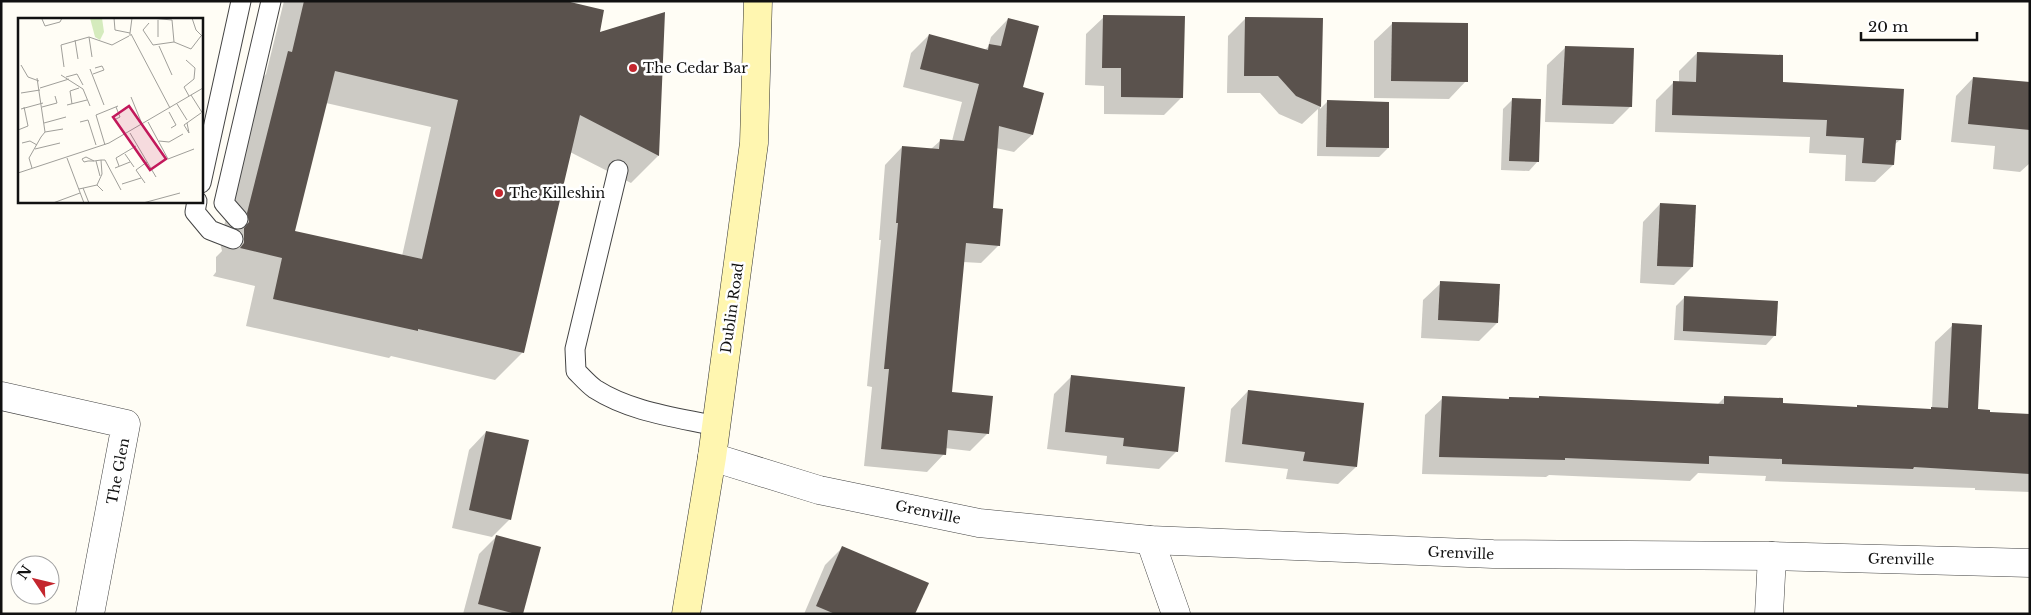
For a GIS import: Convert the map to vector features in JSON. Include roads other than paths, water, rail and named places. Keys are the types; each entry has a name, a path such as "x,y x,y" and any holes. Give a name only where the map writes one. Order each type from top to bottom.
{"main road":[{"name":"Dublin Road","path":"686,614 712,457 754,143 758,1"}],"street":[{"name":"The Glen","path":"1,396 126,424 90,614"},
{"name":"Grenville","path":"712,457 819,490 979,523 1150,540 1493,554 1772,556 2030,562"},
{"path":"1150,540 1176,614"},
{"path":"1769,614 1772,556"}],"lane":[{"path":"202,179 242,1"},
{"path":"238,219 224,203 271,1"},
{"path":"618,170 575,349 576,370 594,388 620,403 646,411 716,426"},
{"path":"197,202 195,212 210,230 233,239"}],"place":[{"name":"The Cedar Bar","path":"633,68"},
{"name":"The Killeshin","path":"499,193"}]}
